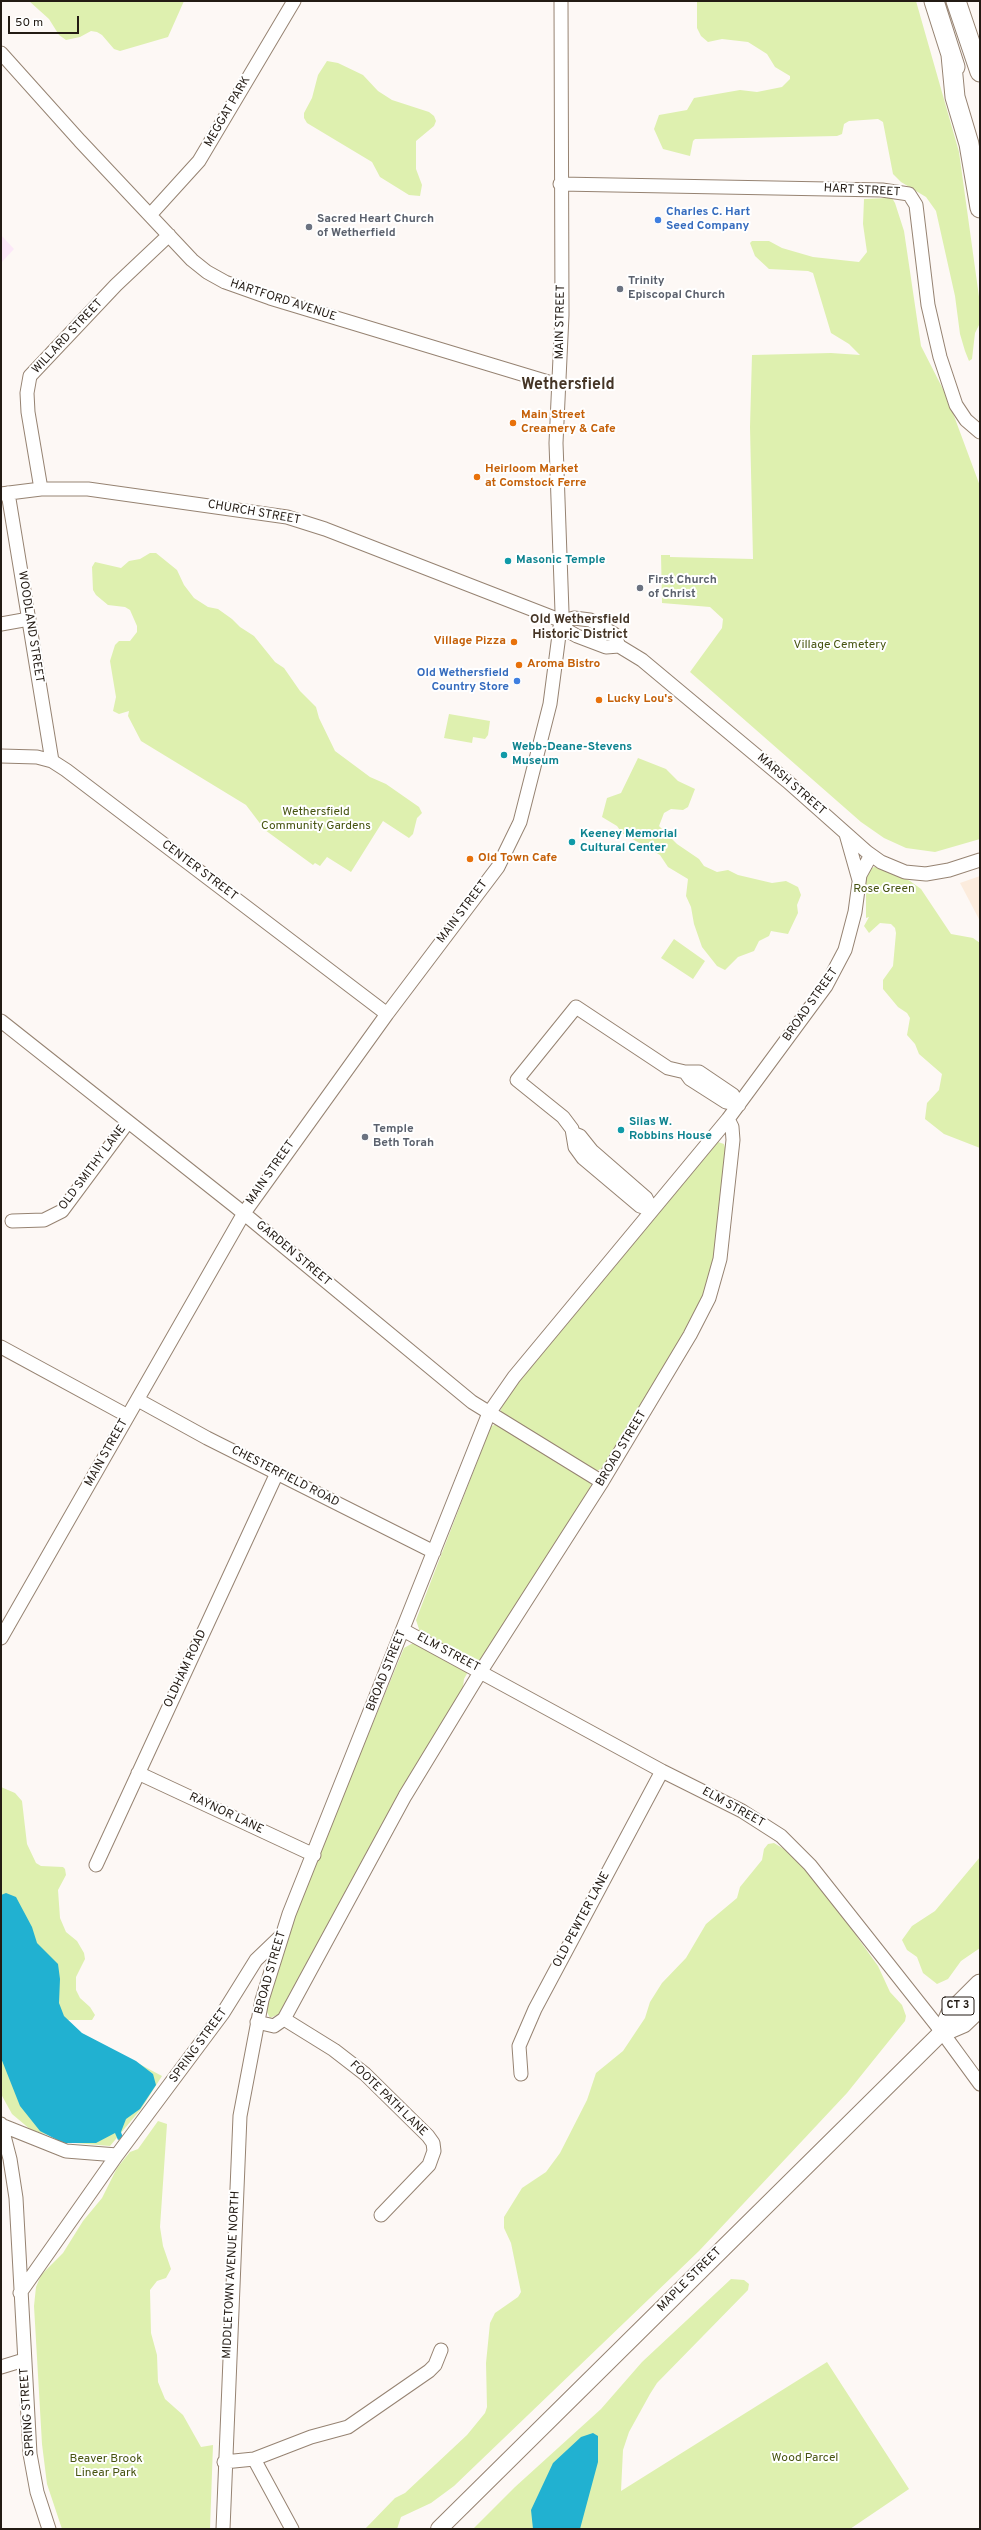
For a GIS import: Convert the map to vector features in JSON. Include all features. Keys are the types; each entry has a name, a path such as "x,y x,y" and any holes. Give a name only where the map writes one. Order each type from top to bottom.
{"highway":[{"path":"934,1 980,136"},
{"path":"959,9 980,47"},
{"path":"959,9 980,72"},
{"path":"952,56 955,97 969,144 980,208"},
{"name":"CT 3","path":"942,2032 950,2013 980,1984"},
{"name":"CT 3","path":"942,2032 963,2023 980,2007"}],"main road":[{"name":"MAPLE STREET","path":"438,2529 942,2032"}],"street":[{"name":"MEGGAT PARK","path":"150,215 199,161 294,1"},
{"name":"MAIN STREET","path":"1,1638 244,1213 387,1014 498,867 514,839 526,805 554,681 562,621 556,460 562,315 560,184 561,1"},
{"name":"HARTFORD AVENUE","path":"1,53 150,215 207,272 239,288 558,385"},
{"name":"HART STREET","path":"560,184 882,190 909,194 916,206 927,298 940,357 956,405 968,423 980,432"},
{"name":"WILLARD STREET","path":"41,488 28,412 27,393 30,376 116,285 169,235"},
{"name":"CHURCH STREET","path":"4,494 41,488 88,488 287,517 325,529 562,621"},
{"name":"WOODLAND STREET","path":"4,494 29,619 52,761"},
{"name":"MARSH STREET","path":"619,646 614,634 590,620 574,618 562,621 568,631 577,636 604,647 619,646 642,660 871,855 896,869 920,874 941,872 980,860"},
{"path":"1,624 29,619"},
{"name":"CENTER STREET","path":"1,756 21,755 52,761 387,1014"},
{"path":"846,834 859,884"},
{"name":"BROAD STREET","path":"728,1119 733,1133 723,1239 715,1282 690,1336 602,1482 481,1671 405,1796 284,2019 274,2026 257,2022 280,1937 404,1630 489,1413 514,1377 728,1119 815,1002 837,968 853,924 862,868 871,855"},
{"path":"652,1210 646,1198 592,1151 580,1136 575,1134 563,1117 517,1080 576,1007 659,1064 685,1072 699,1072 733,1095 739,1105"},
{"name":"GARDEN STREET","path":"1,1021 244,1213 460,1392 489,1413 602,1482"},
{"name":"OLD SMITHY LANE","path":"12,1221 44,1220 62,1211 128,1122"},
{"path":"1,1348 128,1416"},
{"name":"CHESTERFIELD ROAD","path":"138,1400 207,1438 434,1552"},
{"name":"OLDHAM ROAD","path":"96,1865 277,1473"},
{"name":"ELM STREET","path":"404,1630 662,1771 742,1811 781,1836 797,1851 942,2032 980,2084"},
{"name":"OLD PEWTER LANE","path":"521,2074 519,2046 535,2009 662,1771"},
{"name":"RAYNOR LANE","path":"138,1773 314,1855"},
{"name":"SPRING STREET","path":"20,2293 117,2155 223,2013 256,1960 280,1937"},
{"name":"FOOTE PATH LANE","path":"284,2019 355,2066 428,2136 433,2143 434,2151 429,2165 381,2215"},
{"name":"MIDDLETOWN AVENUE NORTH","path":"223,2529 224,2462 239,2130 242,2099 257,2022"},
{"name":"SPRING STREET","path":"1,2125 66,2151 117,2155"},
{"name":"SPRING STREET","path":"1,2125 16,2198 24,2360 33,2475 41,2508 49,2529"},
{"path":"224,2462 254,2459 311,2437 348,2426 429,2371 434,2365 441,2350"},
{"path":"1,2367 24,2360"},
{"path":"254,2459 292,2529"}],"shaded area":[{"path":"1,235 14,249 1,263"},
{"path":"980,876 980,921 960,883"}],"green space":[{"path":"29,1 184,1 168,37 120,51 114,49 102,35 97,32 91,31 80,37 66,40 59,35 49,19"},
{"path":"697,1 916,1 959,152 980,304 980,323 975,333 972,359 969,361 960,334 955,296 936,211 926,197 901,182 893,174 883,122 878,119 849,121 844,124 842,134 837,136 695,139 693,141 690,156 663,149 654,129 659,115 687,110 694,98 740,90 757,92 782,87 790,79 790,76 775,67 767,54 748,42 722,39 708,42 701,36 697,28"},
{"path":"327,61 338,63 363,75 378,91 392,100 429,112 434,116 436,121 434,126 416,141 416,169 422,185 420,196 409,195 380,177 372,162 307,123 304,118 304,113 312,98 318,75"},
{"name":"Village Cemetery","path":"892,198 904,231 921,346 947,397 980,486 980,839 935,852 906,848 884,838 861,822 690,672 722,628 723,619 710,607 662,603 661,555 670,555 670,557 753,559 750,427 752,355 831,353 860,355 849,344 831,333 813,273 808,271 769,269 755,256 750,243 752,241 769,241 782,248 813,257 859,262 867,252 863,224 864,199"},
{"name":"Wethersfield Community Gardens","path":"150,553 156,553 177,570 184,585 194,598 208,607 218,609 240,627 254,636 275,662 284,668 300,691 316,707 319,718 335,751 370,777 386,784 419,807 422,813 417,818 413,834 409,838 383,821 351,872 327,857 320,866 315,863 313,865 265,830 246,805 141,741 128,716 129,711 119,714 113,711 116,697 110,661 115,645 119,641 130,641 137,632 137,626 130,610 125,607 108,605 96,595 93,590 92,567 95,562 121,568 129,561 140,559"},
{"path":"449,714 490,721 488,735 485,739 473,737 472,743 444,738"},
{"path":"638,758 666,769 678,781 695,789 688,807 683,810 671,809 664,813 659,826 677,844 699,859 704,866 717,872 728,870 738,875 772,883 786,881 798,887 801,895 797,905 798,913 788,934 771,931 769,936 759,941 754,951 738,957 725,970 717,966 702,947 694,924 691,907 686,896 688,879 668,867 660,855 622,833 617,826 602,817 607,798 621,793"},
{"name":"Rose Green","path":"877,866 910,881 921,889 951,934 973,938 980,943 980,1148 944,1134 925,1119 927,1103 939,1090 942,1074 919,1054 915,1044 907,1035 910,1018 907,1013 898,1007 883,989 883,980 893,966 896,933 895,928 891,924 880,923 869,933 864,926 869,917 866,918 866,876 869,869"},
{"path":"674,939 705,961 693,979 661,958"},
{"path":"718,1142 724,1144 726,1151 713,1269 700,1306 602,1468 597,1471 588,1492 481,1660 474,1661 464,1679 463,1687 394,1802 279,2014 270,2018 267,2012 269,1996 296,1909 404,1648 413,1643 419,1629 416,1620 491,1426 498,1424 502,1405 508,1395"},
{"path":"1,1787 15,1793 22,1801 27,1844 36,1863 41,1866 63,1867 65,1869 66,1875 58,1890 60,1918 66,1932 77,1941 84,1953 85,1959 76,1977 76,1990 80,1998 90,2007 95,2015 92,2020 68,2020 68,2026 162,2076 141,2109 110,2146 75,2143 31,2130 12,2114 1,2094"},
{"path":"774,1843 794,1855 817,1881 878,1966 890,1992 902,2005 906,2016 905,2021 847,2093 699,2251 454,2486 431,2503 401,2517 397,2529 365,2529 395,2498 405,2493 467,2435 485,2413 487,2407 486,2363 490,2323 495,2313 518,2297 521,2292 511,2243 504,2228 504,2217 522,2188 546,2172 560,2153 587,2100 596,2073 623,2051 645,2018 650,2002 662,1983 686,1958 706,1924 737,1898 740,1887 762,1860 764,1849 768,1844"},
{"path":"980,1857 980,1948 961,1961 948,1979 937,1984 923,1973 917,1957 907,1950 902,1940 912,1926 935,1911"},
{"name":"Beaver Brook Linear Park","path":"158,2121 167,2124 160,2227 163,2246 171,2269 166,2278 157,2281 150,2290 151,2333 157,2355 158,2382 165,2399 183,2415 201,2447 213,2445 210,2529 62,2529 47,2484 42,2444 34,2306 36,2287 41,2275 63,2253 83,2221 102,2198 117,2168 130,2152 138,2149"},
{"name":"Wood Parcel","path":"731,2279 744,2280 749,2284 748,2290 657,2383 650,2394 629,2432 623,2450 621,2491 827,2362 909,2489 850,2529 473,2529 515,2487 601,2409 642,2362"}],"water":[{"path":"6,1893 16,1897 32,1927 37,1943 58,1964 60,1979 59,2003 64,2016 82,2033 136,2061 153,2074 156,2085 140,2109 126,2119 121,2132 123,2138 118,2140 115,2133 96,2143 63,2143 40,2131 20,2106 1,2058 1,1895"},
{"path":"593,2433 598,2436 598,2462 580,2529 533,2529 531,2510 553,2463 581,2437"}],"place":[{"name":"Charles C. Hart Seed Company","path":"658,220"},
{"name":"Sacred Heart Church of Wetherfield","path":"309,227"},
{"name":"Trinity Episcopal Church","path":"620,289"},
{"name":"Main Street Creamery & Cafe","path":"513,423"},
{"name":"Heirloom Market at Comstock Ferre","path":"477,477"},
{"name":"Masonic Temple","path":"508,561"},
{"name":"First Church of Christ","path":"640,588"},
{"name":"Village Pizza","path":"514,642"},
{"name":"Aroma Bistro","path":"519,665"},
{"name":"Old Wethersfield Country Store","path":"517,681"},
{"name":"Lucky Lou's","path":"599,700"},
{"name":"Webb-Deane-Stevens Museum","path":"504,755"},
{"name":"Keeney Memorial Cultural Center","path":"572,842"},
{"name":"Old Town Cafe","path":"470,859"},
{"name":"Silas W. Robbins House","path":"621,1130"},
{"name":"Temple Beth Torah","path":"365,1137"}],"district":[{"name":"Wethersfield","path":"568,386"},
{"name":"Old Wethersfield Historic District","path":"580,628"}]}
